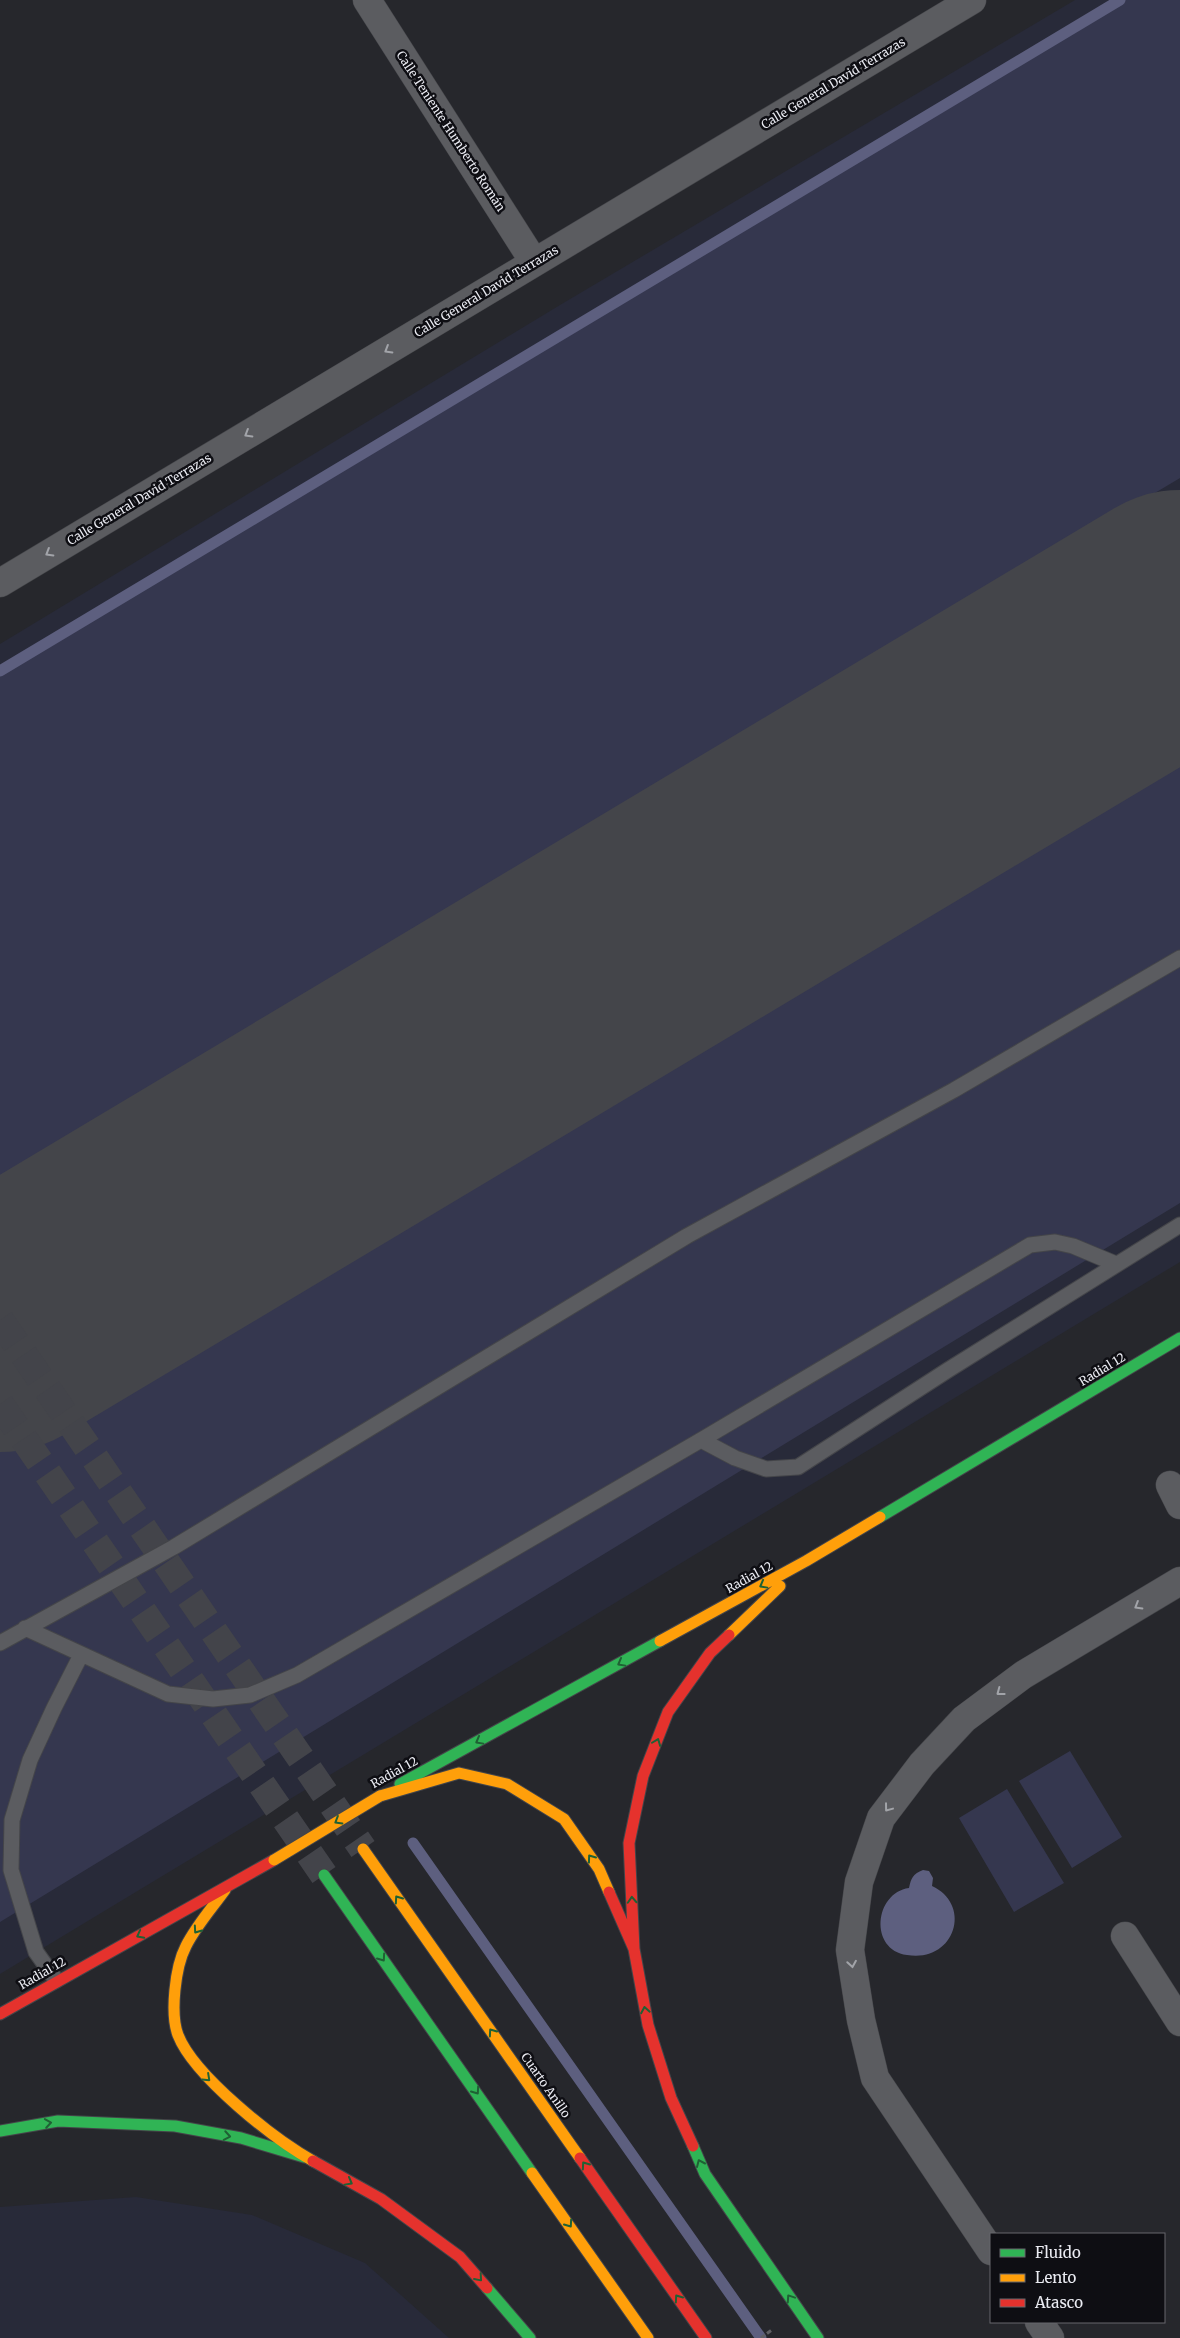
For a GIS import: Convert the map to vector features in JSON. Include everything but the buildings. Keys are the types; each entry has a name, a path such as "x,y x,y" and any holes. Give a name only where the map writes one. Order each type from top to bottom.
{"main road":[{"name":"Radial 12","path":"0,2014 56,1980 225,1890 380,1796 806,1561 1180,1338"},
{"name":"Radial 12","path":"634,1949 629,1843 643,1776 668,1712 710,1653 806,1561"},
{"path":"380,1796 459,1773 507,1784 564,1819 599,1869 634,1949 648,2025 671,2098 705,2174 818,2338"},
{"name":"Cuarto Anillo","path":"363,1848 706,2338"},
{"path":"324,1875 648,2338"},
{"path":"225,1890 185,1947 173,1992 178,2034 201,2072 245,2112 306,2158 381,2199 460,2256 530,2338"},
{"path":"0,2131 58,2122 175,2126 241,2138 306,2158"}],"street":[{"name":"Calle Teniente Humberto Román","path":"368,0 534,262"},
{"name":"Calle General David Terrazas","path":"0,583 972,0"},
{"path":"990,2250 875,2078 861,2020 850,1950 859,1882 881,1818 922,1764 964,1719 1023,1675 1180,1581"},
{"path":"1125,1936 1180,2022"},
{"path":"1040,2323 1050,2338"}],"lane":[{"path":"0,1643 174,1547 687,1236 954,1090 1180,958"},
{"path":"701,1440 735,1458 766,1469 798,1467 1180,1225"},
{"path":"25,1628 168,1694 213,1699 250,1695 297,1675 701,1440 1030,1245 1055,1242 1116,1264"},
{"path":"56,1980 36,1952 11,1870 12,1820 30,1760 81,1655"}],"path":[{"path":"761,2338 774,2328"}],"shaded area":[{"path":"1075,0 1180,0 1180,1262 0,1974 0,644 560,305"},
{"path":"1120,0 1180,0 1180,478 0,1182 0,671"},
{"path":"1180,751 1180,1203 0,1922 0,1447"},
{"path":"1070,1751 1122,1837 1072,1868 1019,1781"},
{"path":"1007,1789 1064,1883 1014,1912 959,1818"},
{"path":"923,1870 929,1871 933,1878 932,1886 945,1895 952,1906 955,1918 953,1931 947,1942 937,1950 924,1955 907,1955 895,1951 886,1943 882,1933 881,1922 883,1910 897,1892 909,1888 913,1877"},
{"path":"136,2197 252,2215 365,2263 449,2338 0,2338 0,2207"}],"waterway":[{"path":"0,671 1120,0"},
{"path":"413,1843 761,2338"}],"runway":[{"path":"0,1324 1180,618"}],"tunnel":[{"path":"0,1320 363,1849"},
{"path":"0,1404 324,1875"}],"traffic: fast":[{"path":"880,1517 1180,1338"},
{"path":"400,1784 660,1641"},
{"path":"324,1875 532,2173"},
{"path":"0,2131 58,2121 175,2126 241,2138 304,2157"},
{"path":"693,2146 705,2174 818,2338"},
{"path":"487,2288 530,2338"}],"traffic: slow":[{"path":"660,1641 806,1561 880,1517"},
{"path":"729,1635 780,1586"},
{"path":"380,1796 459,1773 507,1784 564,1819 599,1869 609,1892"},
{"path":"274,1860 380,1796"},
{"path":"363,1849 580,2158"},
{"path":"225,1890 194,1931 182,1955 174,2003 178,2035 200,2069 237,2106 278,2138 313,2161"},
{"path":"532,2173 648,2338"}],"traffic: jam":[{"path":"634,1949 629,1843 643,1776 668,1712 710,1653 729,1635"},
{"path":"0,2014 274,1860"},
{"path":"609,1892 634,1949 648,2025 671,2098 693,2146"},
{"path":"580,2158 706,2338"},
{"path":"313,2161 381,2199 460,2257 487,2288"}]}
